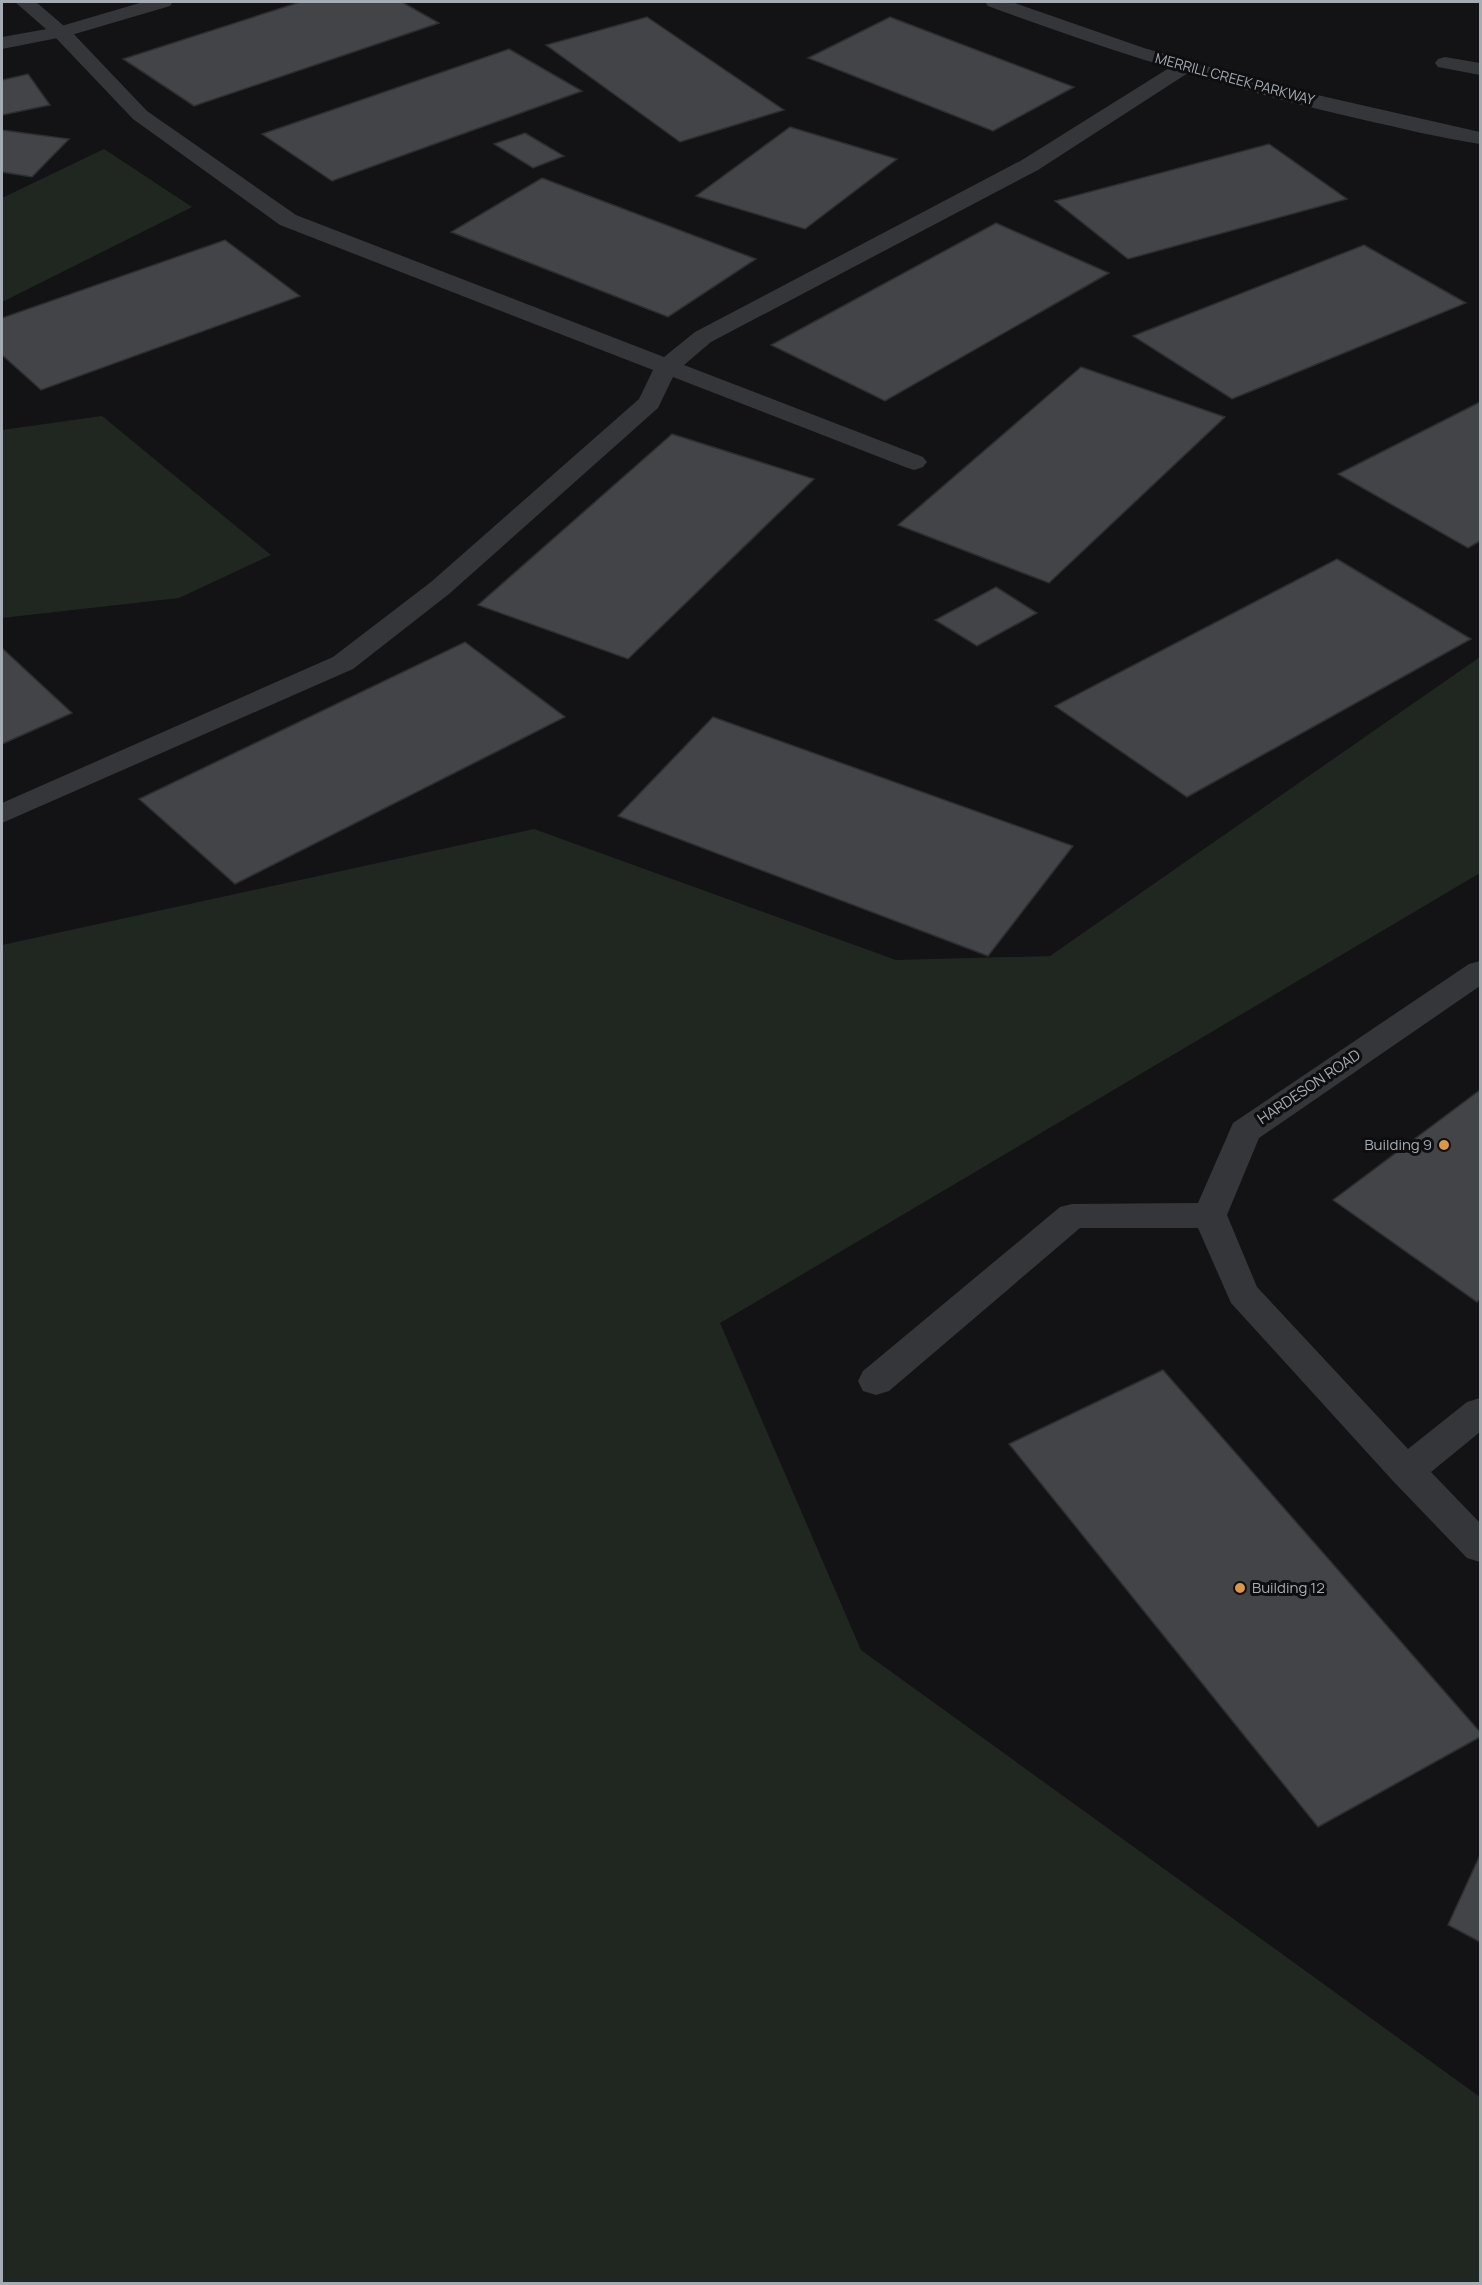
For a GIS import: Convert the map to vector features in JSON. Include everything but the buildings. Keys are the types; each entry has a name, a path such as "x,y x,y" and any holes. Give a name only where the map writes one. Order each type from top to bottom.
{"street":[{"path":"25,2 61,32 140,115 288,220 914,462"},
{"path":"2,44 61,32 163,2"},
{"name":"MERRILL CREEK PARKWAY","path":"995,2 1184,67 1322,103 1480,138"},
{"path":"1445,63 1480,69"},
{"path":"2,814 343,663 440,588 649,403 667,366 703,337 1030,165 1184,67"},
{"name":"HARDESON ROAD","path":"1210,1215 1245,1131 1480,971"},
{"path":"876,1381 1072,1216 1210,1215 1243,1294 1406,1471 1480,1547"},
{"path":"1406,1471 1480,1412"}],"shaded area":[{"path":"104,149 192,207 2,302 2,198"},
{"path":"102,416 271,555 179,598 2,618 2,430"},
{"path":"1480,657 1480,873 720,1323 861,1650 1480,2097 1480,2283 2,2283 2,945 534,829 896,960 1050,956"}],"place":[{"name":"Building 9","path":"1444,1145"},
{"name":"Building 12","path":"1240,1588"}]}
